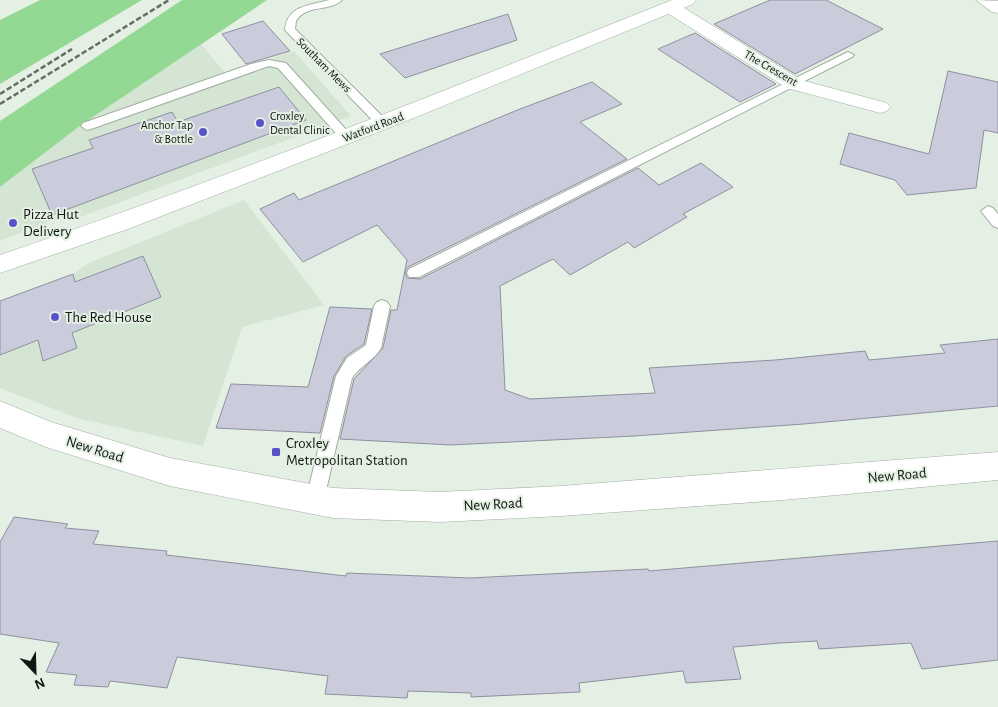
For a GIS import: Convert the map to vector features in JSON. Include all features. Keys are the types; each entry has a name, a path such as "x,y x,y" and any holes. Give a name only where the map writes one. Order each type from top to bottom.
{"street":[{"path":"985,0 998,8"},
{"name":"Watford Road","path":"0,264 120,224 382,124 678,4"},
{"name":"The Crescent","path":"678,4 794,84 880,108"},
{"name":"New Road","path":"0,414 46,434 170,472 333,503 440,507 774,486 998,466"}],"lane":[{"name":"Southam Mews","path":"337,0 331,5 311,5 292,18 289,24 290,30 382,124"},
{"path":"414,272 794,84 848,55"},
{"path":"87,126 255,66 277,63 282,65 346,137"},
{"path":"988,210 998,223"},
{"path":"315,499 344,376 353,363 373,348 382,306"}],"shaded area":[{"path":"201,44 226,74 294,51 351,116 75,219 72,213 0,241 0,187 81,125"},
{"path":"244,200 324,305 242,327 203,446 80,419 0,388 0,301 73,274 89,263"}],"green space":[{"path":"40,0 142,0 0,84 0,20"},
{"path":"182,0 267,0 81,125 0,187 0,121"}],"building":[{"path":"770,0 826,0 883,29 795,74 714,24"},
{"path":"508,14 517,40 405,78 380,54"},
{"path":"263,21 290,51 246,64 222,34"},
{"path":"695,33 776,84 740,102 658,49"},
{"path":"948,71 998,82 998,133 984,130 976,188 907,195 895,180 840,164 849,133 929,154"},
{"path":"592,82 622,104 580,122 627,159 408,267 405,272 407,278 420,279 638,168 659,185 701,163 733,187 683,214 687,217 634,248 628,242 570,275 553,259 500,286 505,390 530,399 655,393 649,368 775,360 865,351 869,360 945,353 940,345 998,339 998,406 804,424 634,436 450,445 340,439 354,379 383,348 391,310 397,310 407,260 377,225 303,262 260,209 294,193 299,200 520,109"},
{"path":"279,87 306,120 52,215 32,169 93,148 89,140 172,112 178,122"},
{"name":"The Red House","path":"143,256 161,297 72,333 77,348 43,361 38,340 0,355 0,301 73,274 75,282"},
{"path":"330,307 372,309 364,344 346,356 334,376 320,433 216,428 231,384 308,387"},
{"path":"14,517 68,524 65,528 99,531 93,544 167,551 166,555 346,576 347,573 470,578 648,569 649,571 998,541 998,660 922,669 911,643 819,649 817,641 780,643 733,647 741,679 686,683 683,671 579,683 580,692 471,697 471,693 408,691 407,698 325,694 328,676 177,657 167,688 110,681 108,687 74,685 77,675 46,672 59,643 0,634 0,542"}],"railway":[{"path":"0,104 169,0"},
{"path":"0,94 72,49"}],"place":[{"name":"Croxley Dental Clinic","path":"260,123"},
{"name":"Anchor Tap & Bottle","path":"203,132"},
{"name":"Pizza Hut Delivery","path":"13,223"},
{"name":"The Red House","path":"55,317"},
{"name":"Croxley Metropolitan Station","path":"276,452"}]}
